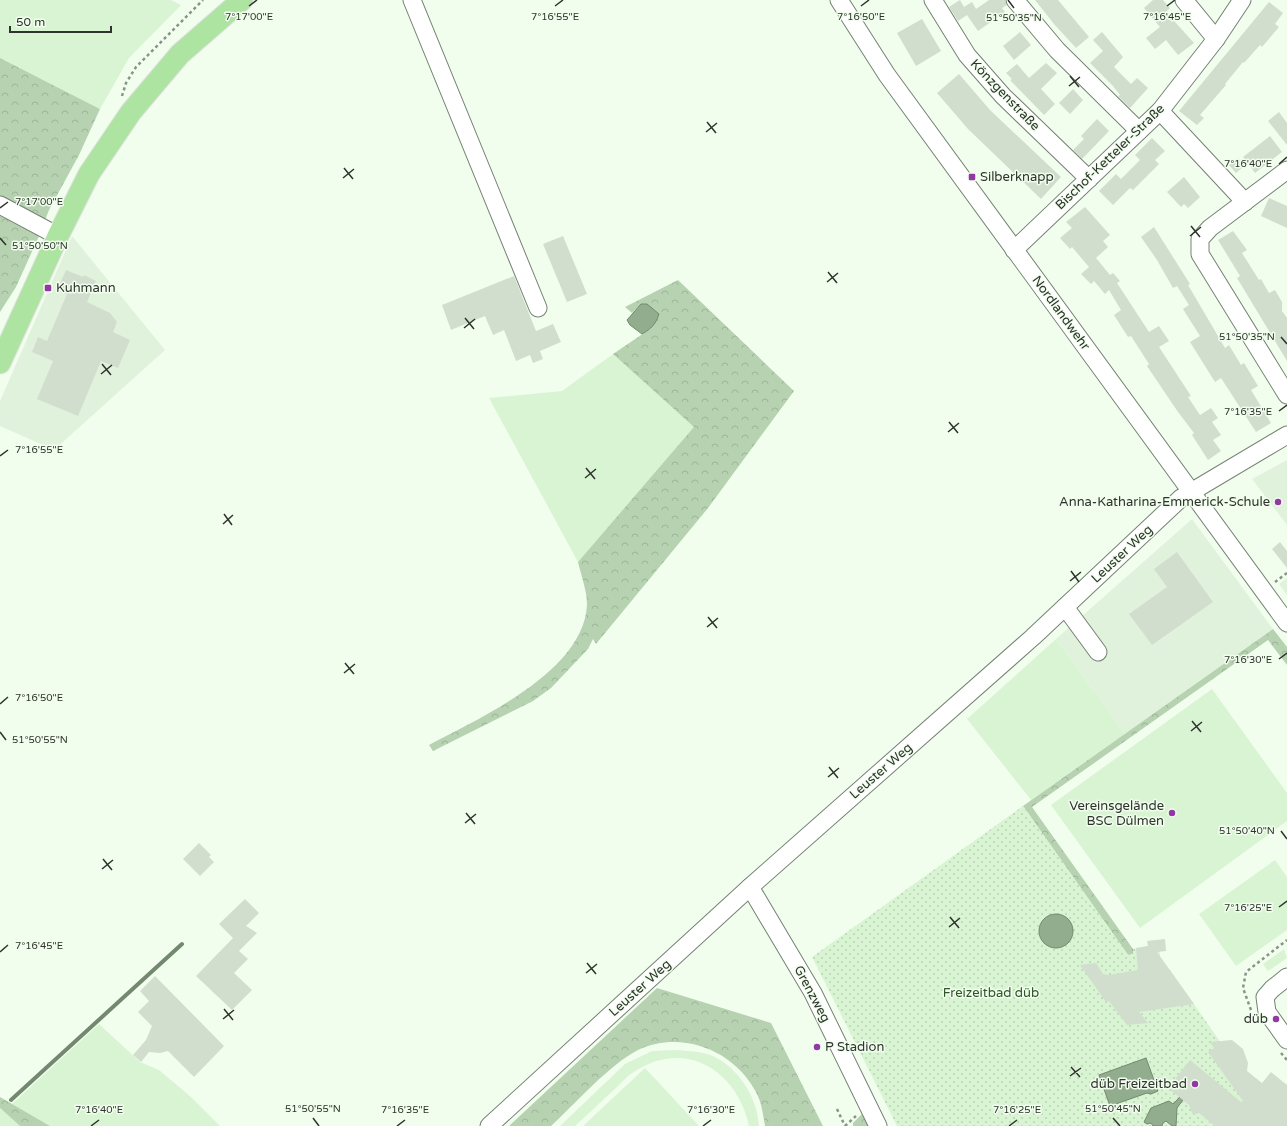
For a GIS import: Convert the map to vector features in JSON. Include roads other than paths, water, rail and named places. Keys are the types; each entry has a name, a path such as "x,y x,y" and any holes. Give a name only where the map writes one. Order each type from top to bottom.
{"main road":[{"path":"0,363 58,236 89,174 131,112 180,54 242,0"}],"street":[{"path":"412,0 538,308"},
{"name":"Nordlandwehr","path":"839,0 887,74 1287,623"},
{"name":"Könzgenstraße","path":"934,0 972,61 1003,96 1089,179"},
{"path":"1015,0 1057,50 1139,131"},
{"path":"1184,0 1216,39"},
{"name":"Bischof-Ketteler-Straße","path":"1014,250 1160,111 1216,39 1242,0"},
{"path":"1160,111 1245,202"},
{"path":"1283,177 1245,202 1210,228 1200,239 1200,254 1287,395"},
{"path":"0,205 58,236"},
{"name":"Leuster Weg","path":"489,1126 750,887 1065,607 1182,498 1191,491 1287,435"},
{"path":"1065,607 1098,652"},
{"name":"Grenzweg","path":"750,887 813,993 878,1126"},
{"path":"1287,977 1272,988 1265,997 1266,1012 1287,1040"}],"waterway":[{"path":"11,1100 182,944"}],"place":[{"name":"Silberknapp","path":"972,177"},
{"name":"Kuhmann","path":"48,288"},
{"name":"Anna-Katharina-Emmerick-Schule","path":"1278,502"},
{"name":"Vereinsgelände BSC Dülmen","path":"1172,813"},
{"name":"düb","path":"1276,1019"},
{"name":"P Stadion","path":"817,1047"},
{"name":"düb Freizeitbad","path":"1195,1084"}],"park label":[{"name":"Freizeitbad düb","path":"991,993"}]}
